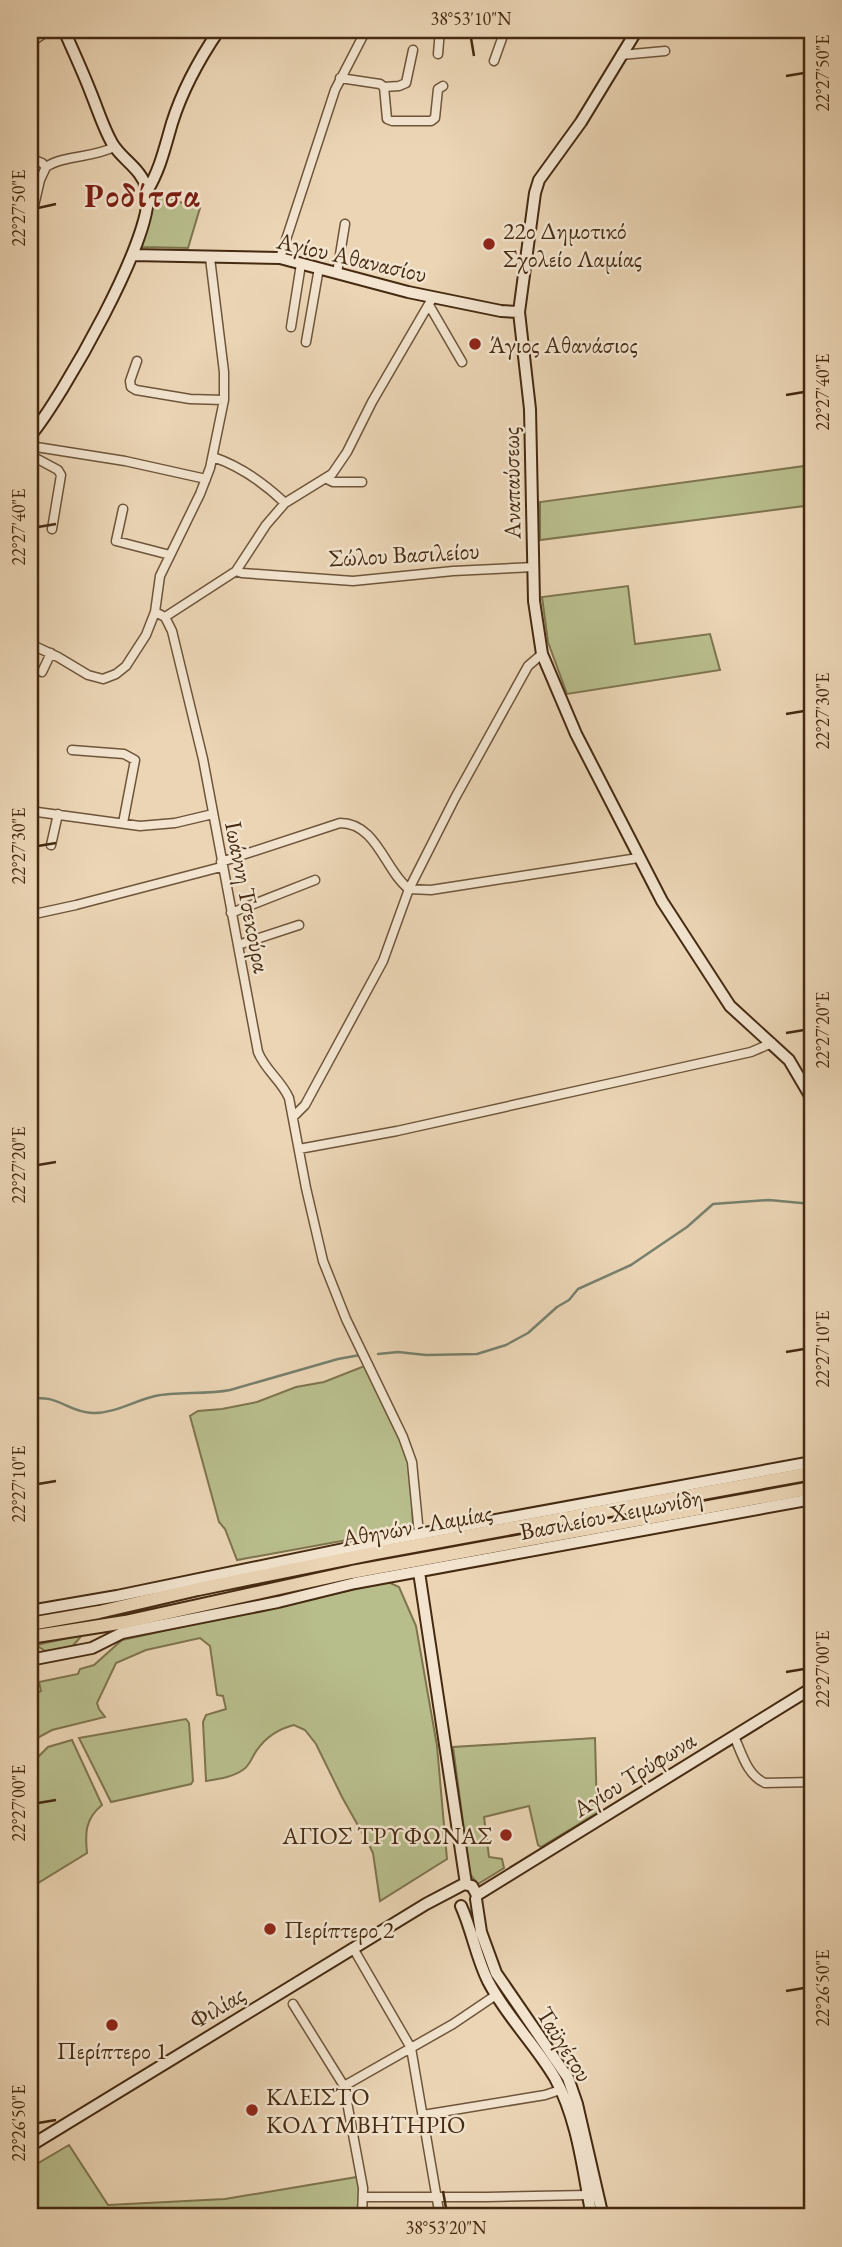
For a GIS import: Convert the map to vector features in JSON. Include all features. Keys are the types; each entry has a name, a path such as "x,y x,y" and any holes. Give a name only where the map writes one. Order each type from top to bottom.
{"main road":[{"name":"Αθηνών - Λαμίας","path":"30,1624 99,1612 375,1553 812,1473"},
{"name":"Αθηνών - Λαμίας","path":"30,1637 125,1622 352,1572 812,1488"}],"street":[{"path":"30,43 49,30"},
{"path":"64,30 114,147 135,168 148,191"},
{"path":"30,436 54,404 132,254 144,220 148,191 155,178 172,121 189,82 219,30"},
{"path":"280,258 340,78 366,30"},
{"path":"438,54 440,30"},
{"path":"494,61 505,30"},
{"name":"Αναπαύσεως","path":"637,30 581,122 537,184 519,312 530,409 536,624 541,654 561,702 662,901 730,1006 789,1060 812,1099"},
{"path":"340,78 380,84 384,87 399,86 406,83 412,50"},
{"path":"621,55 664,51"},
{"path":"384,87 387,119 431,121 435,118 438,89 443,86"},
{"path":"30,223 40,180 46,167 114,147"},
{"path":"30,158 46,167"},
{"path":"337,273 345,224"},
{"name":"Αγίου Αθανασίου","path":"132,254 280,258 431,301 519,312"},
{"path":"30,643 88,676 108,678 126,666 146,635 155,612 160,576 206,479 225,400 210,258"},
{"path":"291,327 301,264"},
{"path":"306,342 319,268"},
{"path":"431,301 462,362"},
{"path":"155,612 165,617 236,571 266,525 285,503 327,479 347,452 372,402 431,301"},
{"path":"137,361 130,382 135,390 225,400"},
{"path":"30,446 114,459 206,479"},
{"path":"30,454 58,470 61,475 52,529"},
{"path":"213,457 226,461 248,475 285,503"},
{"path":"327,479 333,482 362,482"},
{"path":"123,509 116,541 170,555"},
{"name":"Σώλου Βασιλείου","path":"236,571 353,581 453,570 534,567"},
{"path":"30,609 33,597"},
{"name":"Ιωάννη Τσεκούρα","path":"165,617 172,631 191,707 258,1052 265,1066 284,1086 293,1116 323,1261 346,1319 403,1437 412,1462 419,1534"},
{"path":"42,672 51,653"},
{"path":"293,1116 305,1105 371,984 386,953 409,888 473,764 522,675 535,657 541,654"},
{"path":"72,750 124,754 135,760 123,823"},
{"path":"30,811 151,826 213,814"},
{"path":"51,845 58,814"},
{"path":"30,915 76,905 221,864 340,823 349,823 368,836 399,879 409,888 432,890 638,858"},
{"path":"231,913 314,880"},
{"path":"238,945 299,925"},
{"path":"299,1149 397,1131 621,1082 751,1052 772,1043"},
{"path":"30,1277 31,1293"},
{"path":"30,1611 117,1596 419,1534 812,1462"},
{"name":"Βασιλείου Χειμωνίδη","path":"30,1660 92,1648 122,1633 278,1602 385,1577 812,1499"},
{"path":"419,1572 461,1887 454,1896 459,1904 471,1905 476,1897 474,1889 461,1887"},
{"name":"Αγίου Τρύφωνα","path":"476,1897 812,1688"},
{"path":"734,1736 752,1775 760,1781 812,1783"},
{"name":"Φιλίας","path":"30,2146 426,1904 461,1887"},
{"name":"Ταϋγέτου","path":"476,1897 481,1932 496,1973 568,2078 577,2105 603,2217"},
{"name":"Φιλίας","path":"426,1904 443,1900 459,1904"},
{"name":"Ταϋγέτου","path":"459,1904 478,1959 496,1995 560,2090 573,2126 592,2217"},
{"path":"354,1948 411,2048 440,2217"},
{"path":"344,2086 496,1995"},
{"path":"293,2004 344,2086 364,2197 362,2217"},
{"path":"423,2116 545,2095 560,2090"},
{"path":"364,2197 588,2194"}],"green space":[{"path":"156,195 200,208 188,248 142,247 140,244"},
{"path":"812,465 812,505 540,540 540,502"},
{"path":"628,586 635,644 710,634 720,670 567,694 548,642 542,597"},
{"path":"367,1365 406,1448 411,1474 413,1528 237,1560 225,1529 219,1522 190,1416 198,1411 257,1402 296,1387 324,1382"},
{"path":"388,1582 399,1587 416,1626 437,1746 447,1859 380,1901 373,1853 316,1744 305,1730 294,1725 278,1731 268,1737 240,1772 206,1781 203,1722 206,1715 226,1709 223,1696 217,1695 210,1646 200,1638 146,1650 116,1663 97,1703 105,1717 52,1730 30,1742 30,1698 31,1694 41,1691 39,1682 78,1674 80,1669 94,1665 122,1640"},
{"path":"82,1635 72,1647 45,1651 36,1645"},
{"path":"186,1719 189,1723 191,1784 111,1802 79,1738"},
{"path":"595,1738 597,1813 541,1847 538,1845 529,1806 484,1817 489,1857 502,1859 504,1868 478,1884 470,1874 453,1747"},
{"path":"72,1740 102,1805 96,1810 87,1827 87,1853 30,1888 30,1765 48,1747"},
{"path":"69,2145 108,2205 225,2199 357,2177 360,2195 357,2217 30,2217 30,2168"}],"waterway":[{"path":"378,1354 477,1354 506,1345 528,1333 569,1300 578,1289 631,1265 687,1227 713,1204 769,1200 812,1204"},
{"path":"30,1399 48,1399 83,1412 100,1413 155,1396 230,1390 360,1355"}],"place":[{"name":"22ο Δημοτικό Σχολείο Λαμίας","path":"489,244"},
{"name":"Άγιος Αθανάσιος","path":"475,344"},
{"name":"ΑΓΙΟΣ ΤΡΥΦΩΝΑΣ","path":"506,1835"},
{"name":"Περίπτερο 2","path":"270,1929"},
{"name":"Περίπτερο 1","path":"112,2025"},
{"name":"ΚΛΕΙΣΤΟ ΚΟΛΥΜΒΗΤΗΡΙΟ","path":"252,2110"}],"district":[{"name":"Ροδίτσα","path":"143,196"}]}
